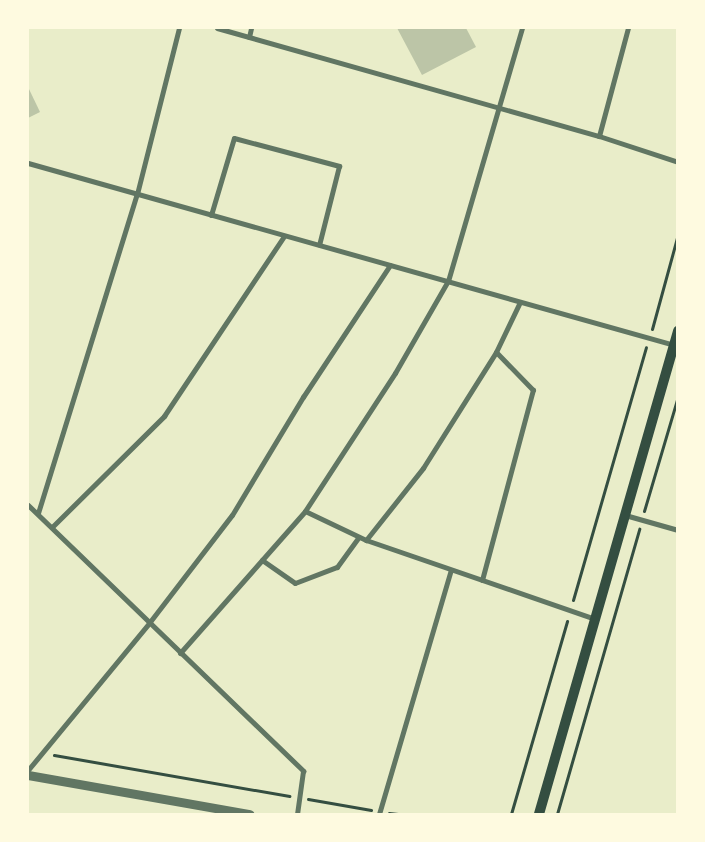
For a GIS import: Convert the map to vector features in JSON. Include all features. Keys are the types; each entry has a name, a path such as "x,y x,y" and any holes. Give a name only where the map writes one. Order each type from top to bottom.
{"main road":[{"path":"539,814 678,331"}],"street":[{"path":"38,513 137,194 179,28"},
{"path":"217,28 599,136 678,162"},
{"path":"249,37 252,28"},
{"path":"180,653 304,511 395,373 448,281 522,28"},
{"path":"599,136 628,28"},
{"path":"211,215 234,138 339,166 319,245"},
{"path":"28,164 674,345"},
{"path":"52,527 164,416 284,236"},
{"path":"28,770 149,623 232,515 303,397 390,265"},
{"path":"366,540 423,468 496,352 520,302"},
{"path":"482,580 533,390 496,352"},
{"path":"28,505 303,771 297,814"},
{"path":"304,511 366,540 595,619"},
{"path":"625,515 678,530"},
{"path":"262,560 294,584 336,567 359,537"},
{"path":"380,813 451,570"},
{"path":"28,775 246,814"}],"path":[{"path":"511,814 678,234"},
{"path":"557,814 678,396"},
{"path":"42,753 299,797 380,813 398,814"}],"building":[{"path":"397,28 466,28 476,47 422,75"},
{"path":"28,87 40,112 28,118"}]}
